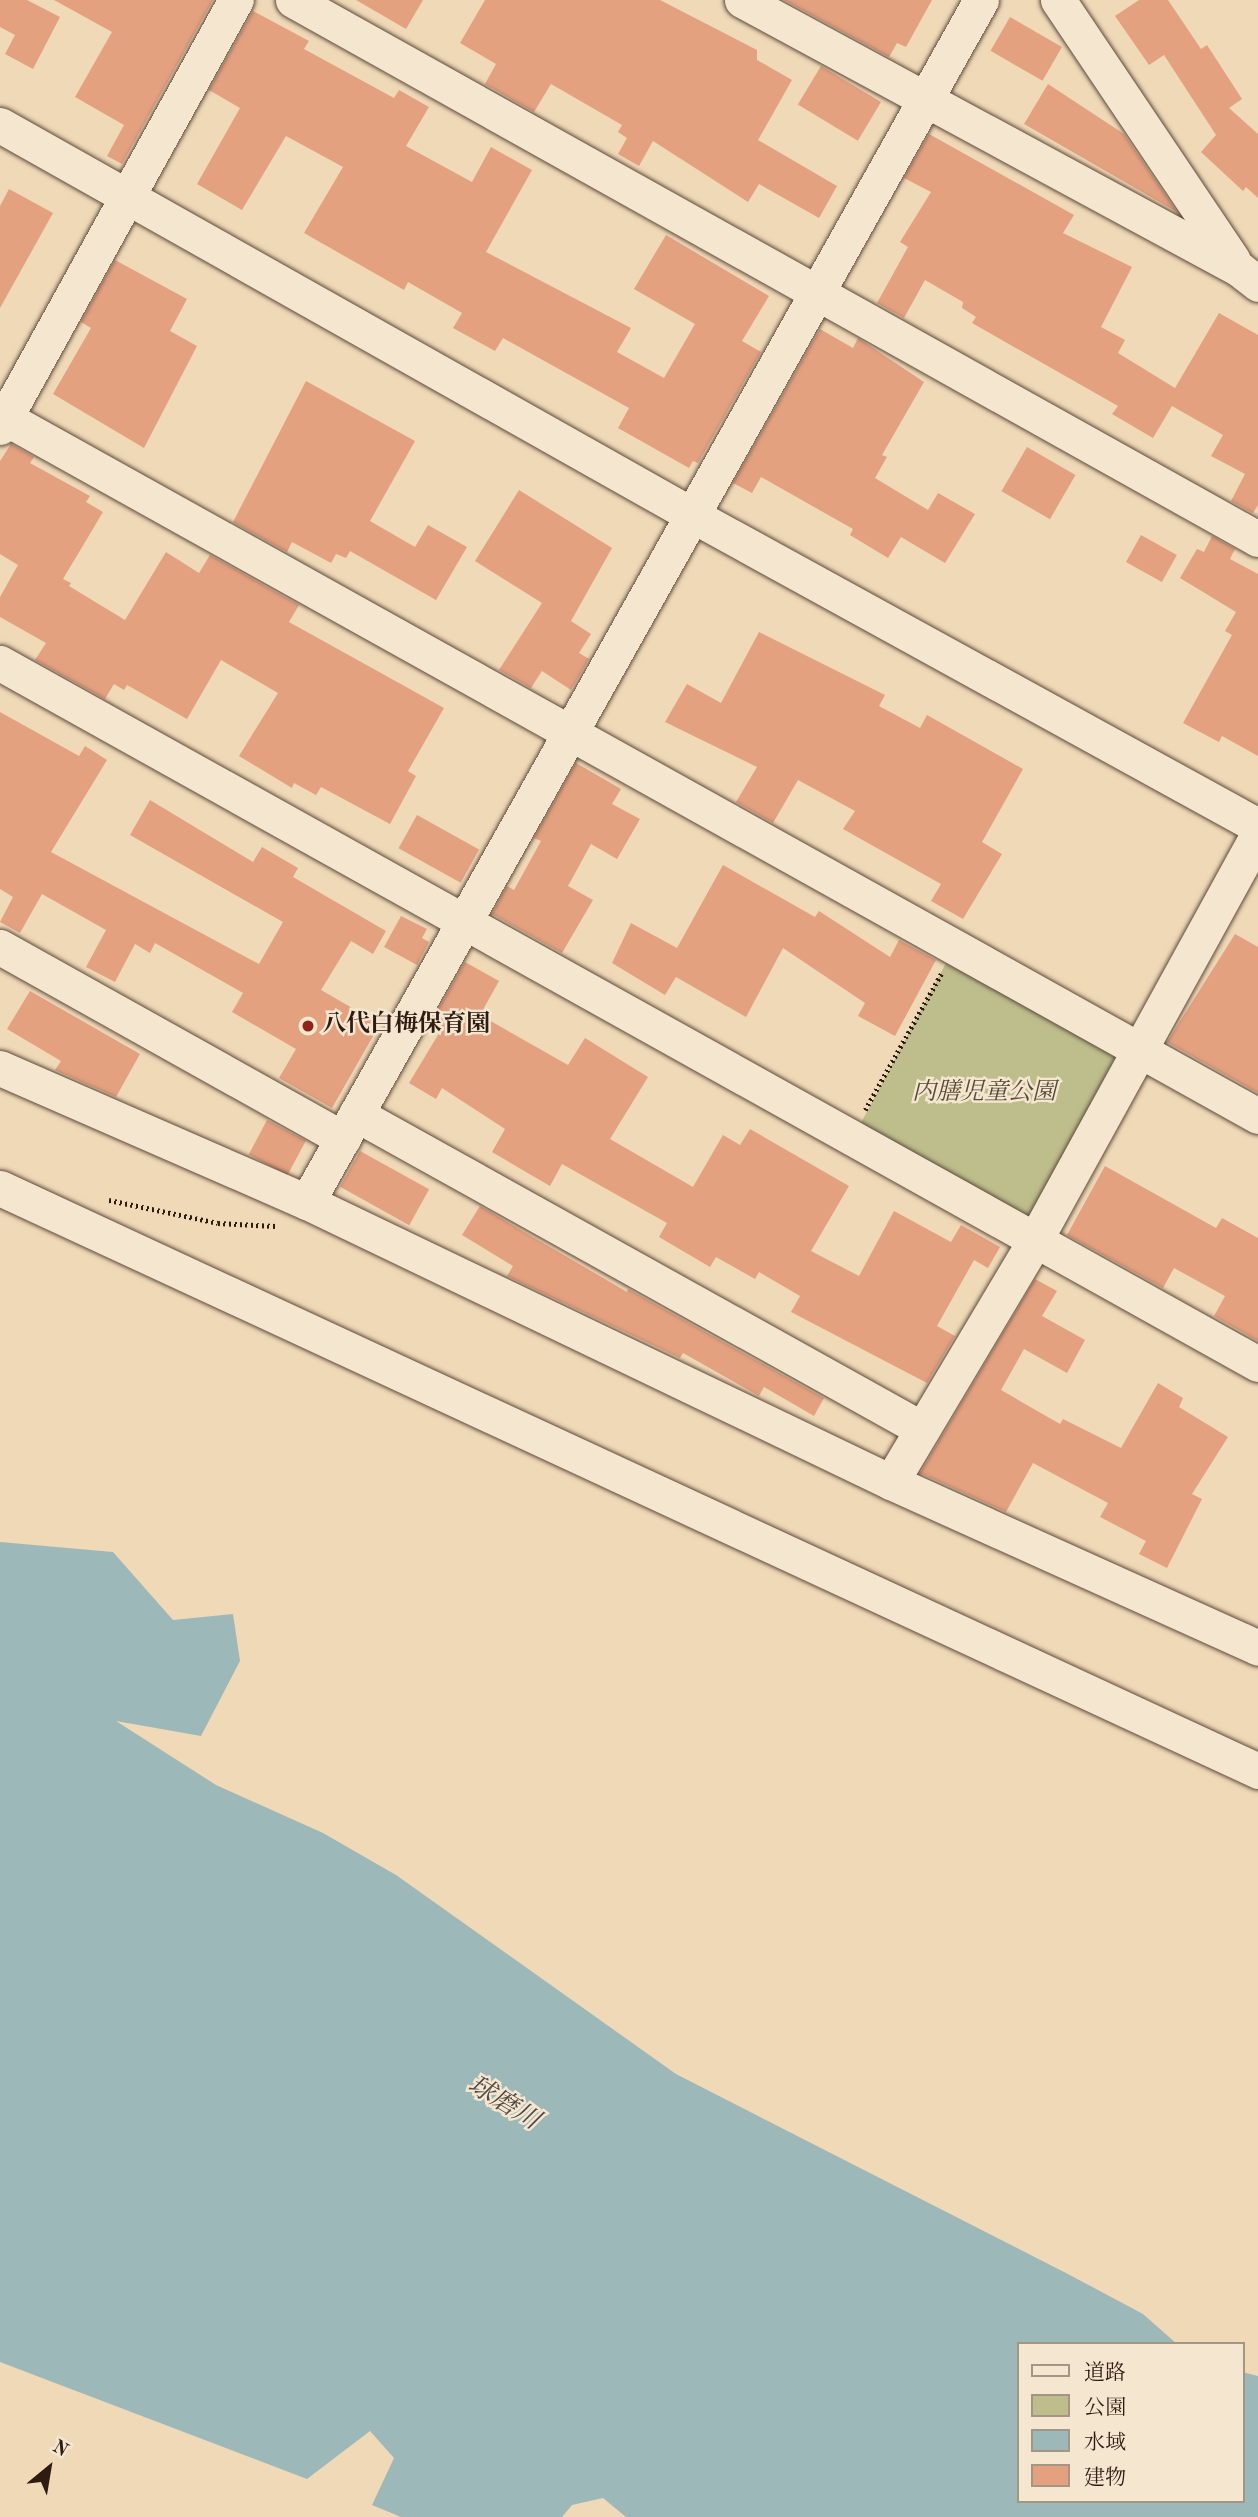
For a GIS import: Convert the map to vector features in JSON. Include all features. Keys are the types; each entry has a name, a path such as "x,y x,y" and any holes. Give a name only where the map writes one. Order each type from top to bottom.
{"street":[{"path":"236,0 130,197 2,420 572,730 1258,1116"},
{"path":"293,0 1258,540"},
{"path":"742,0 924,102 1248,276"},
{"path":"307,1202 981,0"},
{"path":"1058,0 1248,276"},
{"path":"0,125 692,515 1258,826"},
{"path":"0,663 1258,1364"},
{"path":"891,1482 1035,1240 1258,834"},
{"path":"0,947 349,1126 922,1429"},
{"path":"0,1068 307,1202 891,1482 1258,1648"},
{"path":"0,1188 1258,1771"}],"path":[{"path":"850,1136 957,946"},
{"path":"103,1199 218,1223 276,1226 307,1202"}],"green space":[{"name":"内膳児童公園","path":"946,963 1117,1054 1026,1226 854,1135"}],"water":[{"name":"球磨川","path":"0,1542 113,1552 173,1620 233,1614 240,1661 201,1736 116,1721 216,1785 323,1833 396,1875 676,2074 1143,2314 1175,2342 1016,2342 1016,2503 1244,2503 1244,2372 1258,2376 1258,2517 626,2517 603,2498 572,2505 562,2517 401,2517 372,2505 394,2458 370,2431 307,2479 0,2362"}],"building":[{"path":"0,0 27,0 60,17 33,69 5,54 15,35 0,27"},
{"path":"54,0 213,0 122,164 107,156 124,125 75,97 112,32"},
{"path":"356,0 423,0 406,29"},
{"path":"485,0 660,0 757,50 757,60 792,80 758,140 837,186 819,218 759,184 748,202 653,141 639,166 618,154 627,138 618,132 622,125 551,84 534,112 485,84 496,64 460,43"},
{"path":"784,0 932,0 906,47 897,43 889,57"},
{"path":"1139,0 1168,0 1201,49 1207,45 1242,99 1229,108 1258,134 1258,198 1246,187 1243,191 1201,152 1216,135 1164,55 1149,65 1115,16"},
{"path":"253,11 309,41 304,49 394,98 399,90 429,107 406,146 472,182 491,147 532,170 486,252 631,328 617,352 664,378 695,324 634,289 666,235 769,296 742,341 761,352 698,463 693,461 689,468 618,428 629,408 503,338 495,351 453,328 462,313 408,282 404,290 304,233 343,167 286,136 242,210 197,184 240,108 209,90"},
{"path":"1010,17 1062,47 1042,81 990,51"},
{"path":"821,66 881,102 858,141 798,105"},
{"path":"1048,84 1124,134 1177,212 1024,124"},
{"path":"929,134 1074,215 1063,233 1132,267 1101,327 1125,340 1118,353 1175,388 1219,313 1258,335 1258,505 1253,513 1231,501 1245,474 1211,456 1223,435 1172,406 1153,438 1112,414 1118,406 972,323 976,317 962,308 963,302 925,280 904,318 877,303 908,247 900,242 931,192 904,178"},
{"path":"9,189 53,213 0,308 0,206"},
{"path":"115,260 187,299 170,331 197,346 144,448 53,394 91,328 81,322"},
{"path":"820,329 853,348 858,338 924,382 882,455 887,457 875,478 928,510 938,493 975,514 945,563 901,537 888,558 850,535 853,529 761,477 752,493 733,483"},
{"path":"306,381 415,441 370,521 415,547 428,525 467,547 436,600 350,551 346,558 336,554 331,563 292,542 287,552 233,522"},
{"path":"11,444 34,457 30,463 90,496 86,502 103,512 63,579 71,583 69,586 125,620 166,552 199,573 210,555 299,605 289,622 444,708 408,771 416,776 390,824 321,787 316,795 294,783 292,788 239,756 278,693 221,660 187,719 127,685 124,690 114,684 105,699 35,660 46,643 0,617 0,597 18,565 0,554 0,461"},
{"path":"1027,447 1075,475 1050,519 1002,491"},
{"path":"519,490 612,548 571,621 591,634 579,653 589,659 571,690 542,671 531,688 499,670 542,603 475,561"},
{"path":"1141,535 1177,555 1162,582 1126,562"},
{"path":"1212,536 1235,549 1230,559 1258,574 1258,756 1222,736 1219,742 1183,723 1232,635 1225,631 1236,612 1180,578 1197,549 1204,552"},
{"path":"759,632 885,695 879,706 920,728 927,715 1023,769 982,842 1002,854 963,919 931,901 941,884 843,829 855,811 798,780 773,823 736,802 757,767 665,722 687,684 721,703"},
{"path":"0,712 79,756 85,746 107,760 51,852 259,964 283,922 130,835 150,800 253,862 262,847 298,868 293,877 386,931 373,954 351,941 321,990 380,1024 332,1108 279,1078 296,1049 232,1012 243,993 155,943 150,953 135,944 115,982 86,967 106,930 42,894 20,933 0,922 13,897 0,889"},
{"path":"576,763 621,789 612,804 640,819 617,859 591,844 568,886 593,900 562,953 492,914 507,886 514,890 541,841 534,838"},
{"path":"417,815 479,849 461,883 399,848"},
{"path":"723,865 815,917 819,911 890,957 899,940 936,960 895,1036 858,1016 865,1003 783,948 746,1017 676,977 665,995 612,963 631,923 677,948"},
{"path":"401,916 427,929 422,938 429,942 417,965 384,947"},
{"path":"1235,934 1258,947 1258,1093 1167,1042"},
{"path":"465,962 499,981 480,1015 568,1065 585,1038 648,1077 610,1139 693,1187 723,1135 740,1145 750,1129 849,1186 811,1251 859,1276 894,1211 951,1242 961,1225 1000,1247 988,1268 974,1260 937,1326 955,1336 927,1383 791,1312 800,1296 759,1272 755,1279 716,1257 710,1267 659,1237 667,1223 562,1164 550,1186 492,1152 505,1129 442,1088 436,1099 409,1083 441,1030 430,1024"},
{"path":"30,991 140,1054 116,1097 55,1070 61,1061 7,1029"},
{"path":"267,1120 306,1141 288,1175 249,1154"},
{"path":"360,1151 429,1189 409,1225 340,1187"},
{"path":"1105,1166 1216,1228 1222,1218 1258,1238 1258,1341 1214,1316 1225,1296 1174,1268 1163,1288 1067,1235"},
{"path":"480,1206 627,1292 628,1289 824,1398 814,1416 764,1387 759,1396 683,1353 680,1358 507,1276 513,1266 462,1235"},
{"path":"1035,1279 1057,1291 1042,1316 1085,1340 1067,1373 1024,1349 1001,1390 1060,1424 1063,1419 1121,1448 1158,1383 1183,1398 1179,1407 1228,1437 1192,1494 1202,1499 1167,1568 1139,1554 1146,1541 1100,1517 1108,1503 1033,1463 1006,1512 920,1473"}],"place":[{"name":"八代白梅保育園","path":"308,1026"}]}
